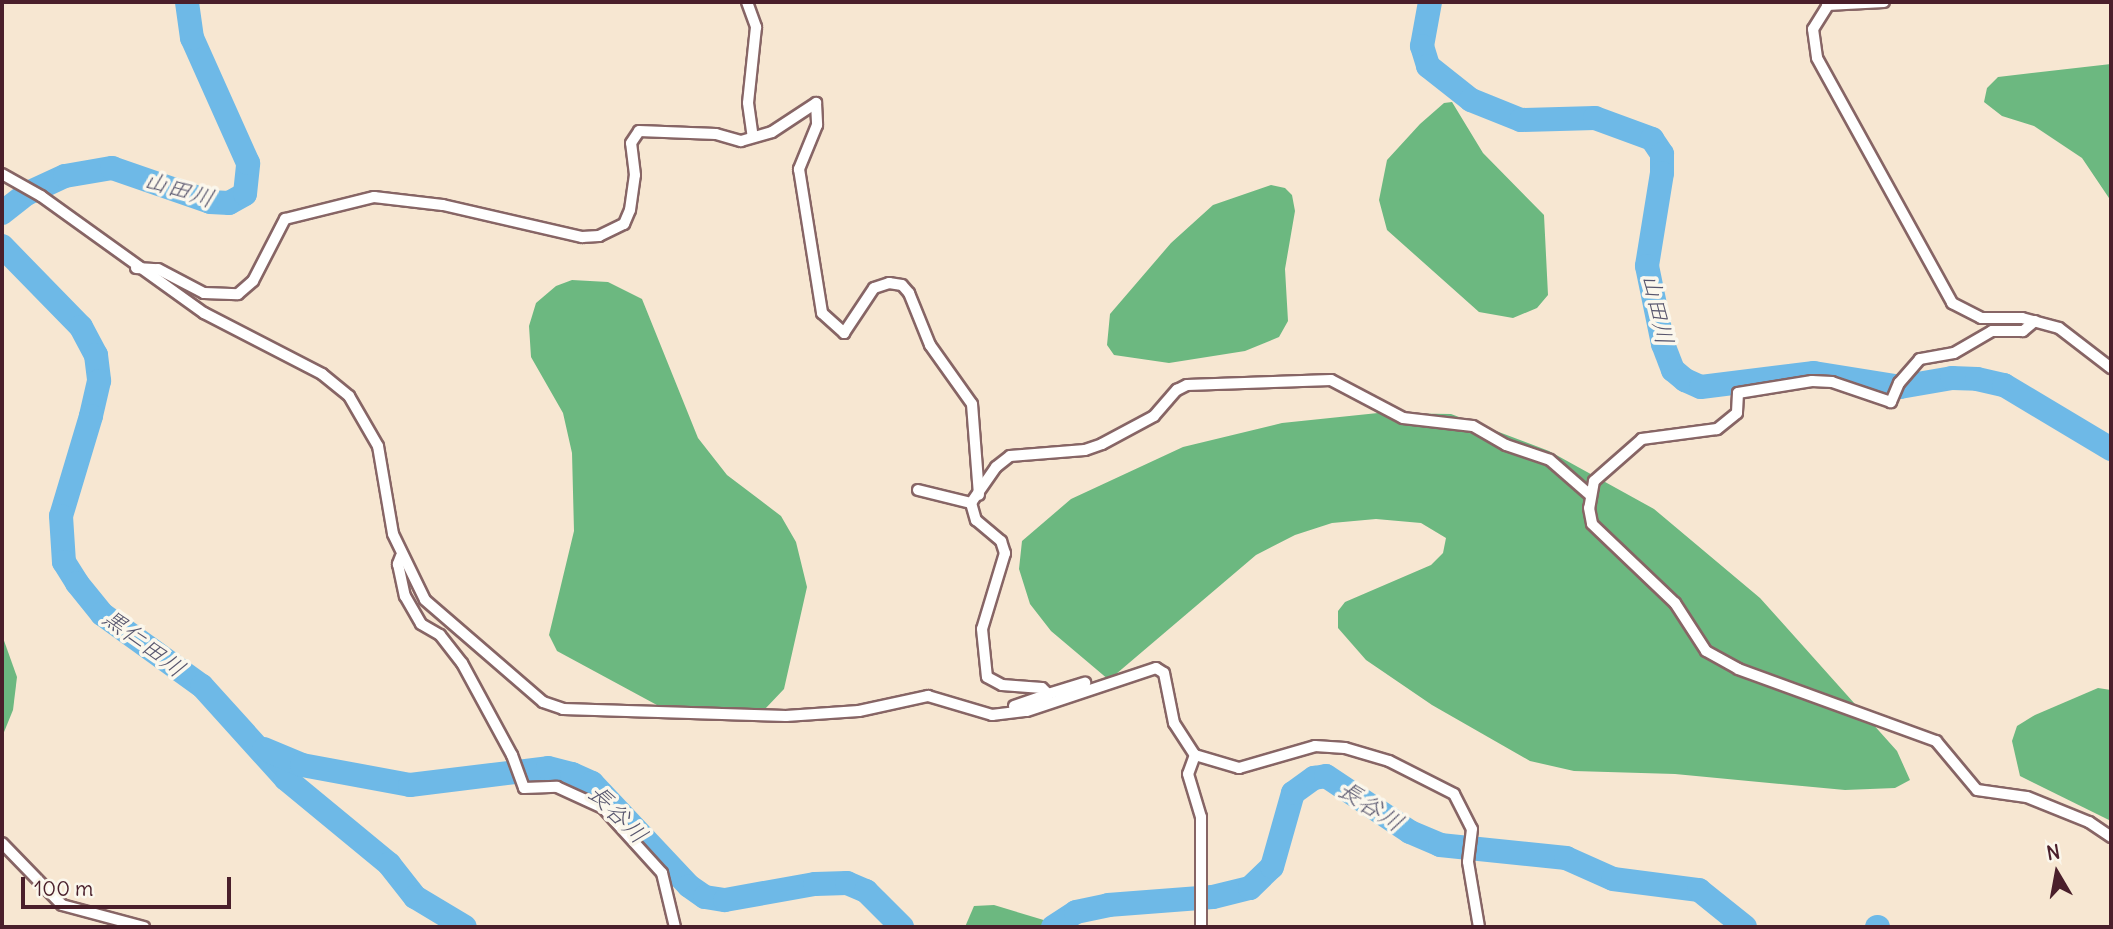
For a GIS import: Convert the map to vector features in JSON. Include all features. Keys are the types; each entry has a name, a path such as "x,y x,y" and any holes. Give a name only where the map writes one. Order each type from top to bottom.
{"street":[{"path":"747,2 756,27 748,103 753,137"},
{"path":"1884,2 1828,4 1813,29 1817,58 1952,303 1981,318 2035,321 2059,328 2111,368"},
{"path":"136,268 158,269 204,293 238,294 253,281 285,219 374,197 443,205 582,237 599,236 624,224 630,210 635,175 631,143 639,131 716,134 741,141 772,131 816,103 817,125 805,150 799,178 822,313 844,333 874,288 889,282 902,285 909,293 930,345 972,404 976,520 1001,541 1005,553 982,629 987,677 1002,685 1042,688 1048,694"},
{"path":"2,174 41,196 136,268 204,313 322,374 349,396 378,446 401,556 425,600 522,686 563,709 786,716 859,710 928,696 992,715 1027,711 1156,668 1164,673 1174,723 1195,755 1239,768 1331,746 1389,761 1454,794 1469,815 1471,845 1468,859 1479,927"},
{"path":"2035,321 2023,331 1992,331 1954,353 1920,359 1899,383 1891,402 1832,382 1812,381 1738,393 1737,413 1717,429 1642,439 1605,468 1589,494 1592,524 1675,603 1706,651 1738,669 1937,741 1952,755 1964,780 1977,790 2027,797 2089,822 2111,837"},
{"path":"975,498 996,467 1010,456 1085,450 1102,444 1154,416 1177,390 1187,385 1331,380 1403,418 1474,426 1506,444 1550,460 1589,494"},
{"path":"918,490 975,498"},
{"path":"401,556 398,564 405,596 421,624 440,635 462,663 514,761 524,788 576,792 603,808 662,873 675,927"},
{"path":"992,715 997,709 1126,670 1138,672"},
{"path":"1195,755 1188,774 1201,817 1204,906 1201,927"},
{"path":"2,844 62,905 144,927"}],"green space":[{"path":"2111,64 2111,201 2082,158 2034,126 2002,116 1984,102 1987,88 1998,77"},
{"path":"1452,102 1483,153 1544,215 1548,295 1537,308 1513,318 1479,312 1387,230 1379,200 1387,160 1420,124 1444,103"},
{"path":"1271,185 1285,188 1292,195 1295,211 1285,269 1288,321 1279,337 1245,351 1169,363 1114,355 1107,345 1110,314 1171,243 1213,205"},
{"path":"572,280 608,282 642,299 698,438 727,475 781,516 796,542 807,587 784,689 765,709 719,719 668,711 557,651 549,635 574,531 572,453 563,413 531,357 529,326 536,303 556,286"},
{"path":"1378,413 1451,414 1549,451 1654,509 1760,598 1897,751 1910,780 1895,788 1845,790 1675,774 1574,771 1530,761 1432,705 1366,660 1338,628 1338,611 1345,602 1431,565 1443,553 1446,538 1421,523 1376,519 1332,523 1295,535 1256,555 1109,680 1051,631 1030,604 1019,569 1022,541 1071,499 1183,447 1282,423"},
{"path":"2,635 17,677 13,710 2,737"},
{"path":"2098,688 2111,690 2111,821 2020,776 2012,741 2017,726 2035,715"},
{"path":"994,905 1067,927 965,927 974,906"}],"waterway":[{"name":"山田川","path":"2,213 26,194 65,176 112,168 210,202 229,203 245,194 248,163 192,38 187,2"},
{"name":"山田川","path":"1430,2 1422,46 1428,66 1471,100 1521,120 1595,118 1652,139 1662,154 1662,173 1647,266 1663,344 1673,370 1685,380 1701,387 1814,373 1900,387 1952,378 1977,379 2004,385 2111,449"},
{"name":"黒仁田川","path":"2,246 81,327 96,355 99,381 61,516 64,562 77,583 102,614 202,686 286,779 389,864 415,897 465,927"},
{"name":"長谷川","path":"264,749 302,765 410,785 548,768 572,774 592,783 689,886 705,897 725,900 815,884 847,883 866,891 902,927"},
{"name":"長谷川","path":"1053,927 1076,912 1108,905 1213,897 1250,888 1272,867 1293,793 1314,778 1326,776 1410,832 1440,845 1566,858 1613,879 1699,890 1745,927"}]}
